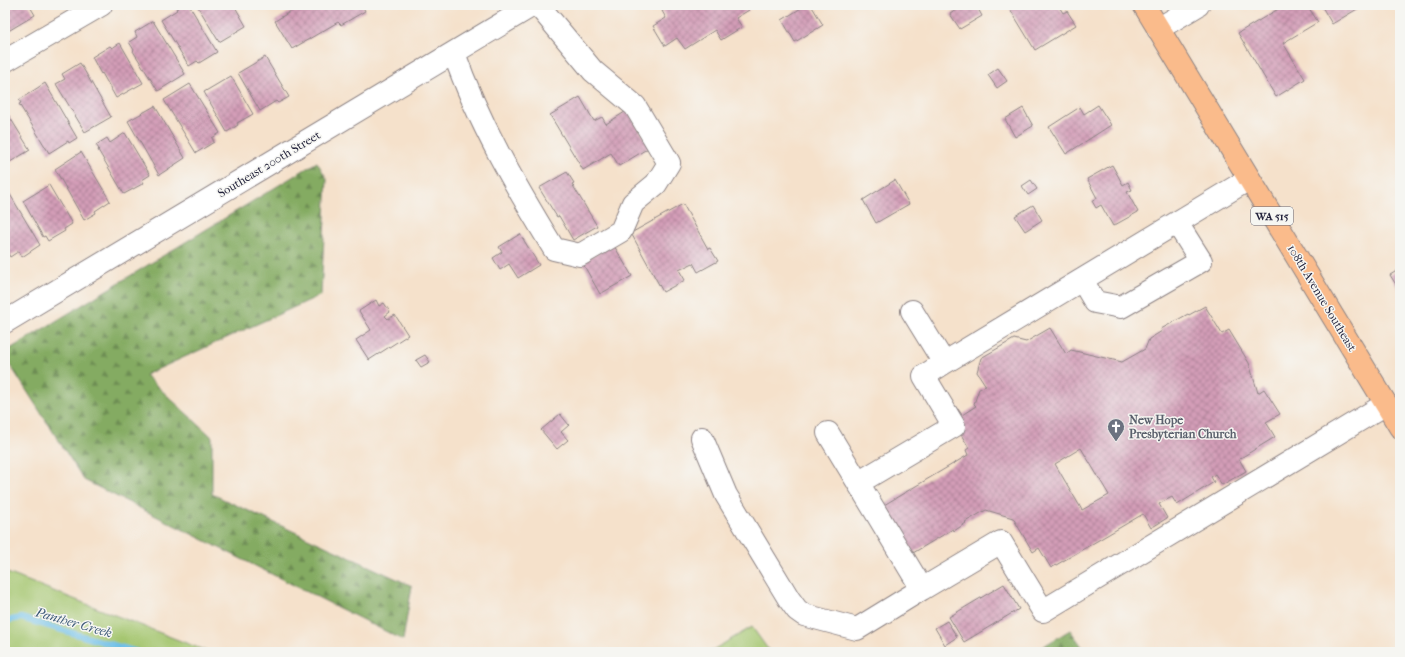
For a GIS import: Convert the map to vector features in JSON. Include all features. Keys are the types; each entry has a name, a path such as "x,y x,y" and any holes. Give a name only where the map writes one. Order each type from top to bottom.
{"main road":[{"name":"108th Avenue Southeast","path":"1144,5 1400,427"}],"street":[{"name":"Southeast 200th Street","path":"6,319 533,5"},
{"path":"454,53 465,84 516,188 554,249 580,255 621,231 633,203 656,184 669,163 635,106 593,71 538,5"},
{"path":"1158,29 1198,5"},
{"path":"5,61 87,8"},
{"path":"858,484 954,426 924,376 1249,179"},
{"path":"1082,280 1095,302 1121,307 1201,261 1177,223"},
{"path":"912,311 944,363"},
{"path":"702,438 726,495 796,610 804,615 857,629 1001,542 1043,611 1386,404"},
{"path":"828,434 922,589"}],"green space":[{"path":"317,162 327,179 321,295 145,375 212,437 212,494 412,586 403,640 84,480 5,357 5,352"},
{"path":"5,572 209,652 5,652"},
{"path":"752,627 770,652 709,652"},
{"path":"1070,630 1086,652 1034,652"}],"building":[{"path":"5,5 29,5 35,15 5,33"},
{"path":"182,5 189,5 217,52 199,63 197,61 189,66 161,20"},
{"path":"197,5 234,5 246,26 219,42"},
{"path":"301,5 366,5 363,7 365,11 341,25 338,22 292,49 275,21"},
{"path":"672,5 745,5 749,10 736,18 742,27 721,40 715,30 685,49 677,38 665,46 653,26 666,18 662,11"},
{"path":"806,5 811,5 823,25 795,42 782,20"},
{"path":"965,5 976,5 982,16 960,29 950,14"},
{"path":"1017,5 1058,5 1063,13 1067,11 1076,25 1035,50 1010,9"},
{"path":"1285,5 1307,5 1318,22 1283,43 1305,79 1276,97 1238,33"},
{"path":"1321,5 1364,5 1332,24"},
{"path":"153,21 185,74 158,91 129,42 137,37 135,32"},
{"path":"120,43 143,83 116,98 92,57 110,46 112,48"},
{"path":"265,57 289,97 278,103 276,101 260,111 238,73"},
{"path":"80,63 111,117 85,132 56,84 65,79 62,74"},
{"path":"998,68 1007,81 997,88 988,75"},
{"path":"231,76 253,114 237,123 238,125 227,132 204,92"},
{"path":"45,83 77,138 69,143 68,141 49,153 19,104 21,103 19,100"},
{"path":"190,84 220,133 212,138 214,142 196,153 164,100"},
{"path":"580,97 594,121 602,117 606,124 628,110 650,147 619,166 611,153 583,170 550,115"},
{"path":"1098,105 1111,125 1066,154 1049,127 1080,107 1084,114"},
{"path":"155,106 185,158 159,175 128,121"},
{"path":"1023,108 1033,126 1015,137 1005,119"},
{"path":"6,111 30,150 5,165 5,112"},
{"path":"125,133 150,175 142,180 144,183 124,194 96,145 107,138 110,143"},
{"path":"81,152 110,201 95,211 96,213 84,220 55,169"},
{"path":"1112,165 1123,185 1128,182 1132,190 1127,192 1138,212 1113,226 1101,205 1096,208 1092,201 1097,198 1087,179"},
{"path":"567,172 574,183 572,184 597,226 573,240 559,216 557,217 539,188"},
{"path":"895,180 909,204 876,223 863,200"},
{"path":"1031,180 1037,189 1028,195 1022,186"},
{"path":"49,185 72,224 64,229 65,231 48,241 45,236 43,237 23,201"},
{"path":"8,191 40,245 22,257 19,251 10,257 5,248 5,193"},
{"path":"683,204 708,249 710,248 718,261 698,272 693,263 679,270 685,280 663,292 631,233"},
{"path":"1033,205 1042,220 1025,231 1015,216"},
{"path":"520,234 539,265 518,278 509,264 500,270 493,258 502,252 499,247"},
{"path":"613,244 632,276 600,294 582,262"},
{"path":"1400,269 1400,291 1390,275"},
{"path":"376,300 379,306 384,303 390,312 385,316 388,319 395,315 408,335 369,360 356,340 371,330 359,311"},
{"name":"New Hope Presbyterian Church","path":"1205,306 1222,334 1229,330 1249,363 1258,393 1264,389 1280,414 1266,422 1275,437 1239,459 1246,471 1222,485 1215,474 1211,477 1214,482 1177,505 1172,497 1159,504 1167,518 1151,528 1143,514 1051,568 1039,548 1033,552 1013,518 986,510 965,522 966,523 954,531 953,529 913,553 884,505 968,455 966,450 969,448 949,414 958,409 962,415 976,406 974,404 979,389 986,386 977,372 981,358 1014,339 1026,342 1050,328 1066,354 1071,350 1122,362 1145,349 1149,339 1162,331 1161,329 1188,314 1189,315","holes":["1081,448 1109,495 1082,510 1055,464"]},
{"path":"425,355 430,362 421,367 416,360"},
{"path":"560,414 569,425 561,432 568,440 557,449 541,430"},
{"path":"1004,584 1019,609 964,642 949,617"},
{"path":"947,621 957,637 945,645 935,628"}],"waterway":[{"name":"Panther Creek","path":"5,621 21,618 137,652"}],"place":[{"name":"New Hope Presbyterian Church","path":"1116,442"}]}
